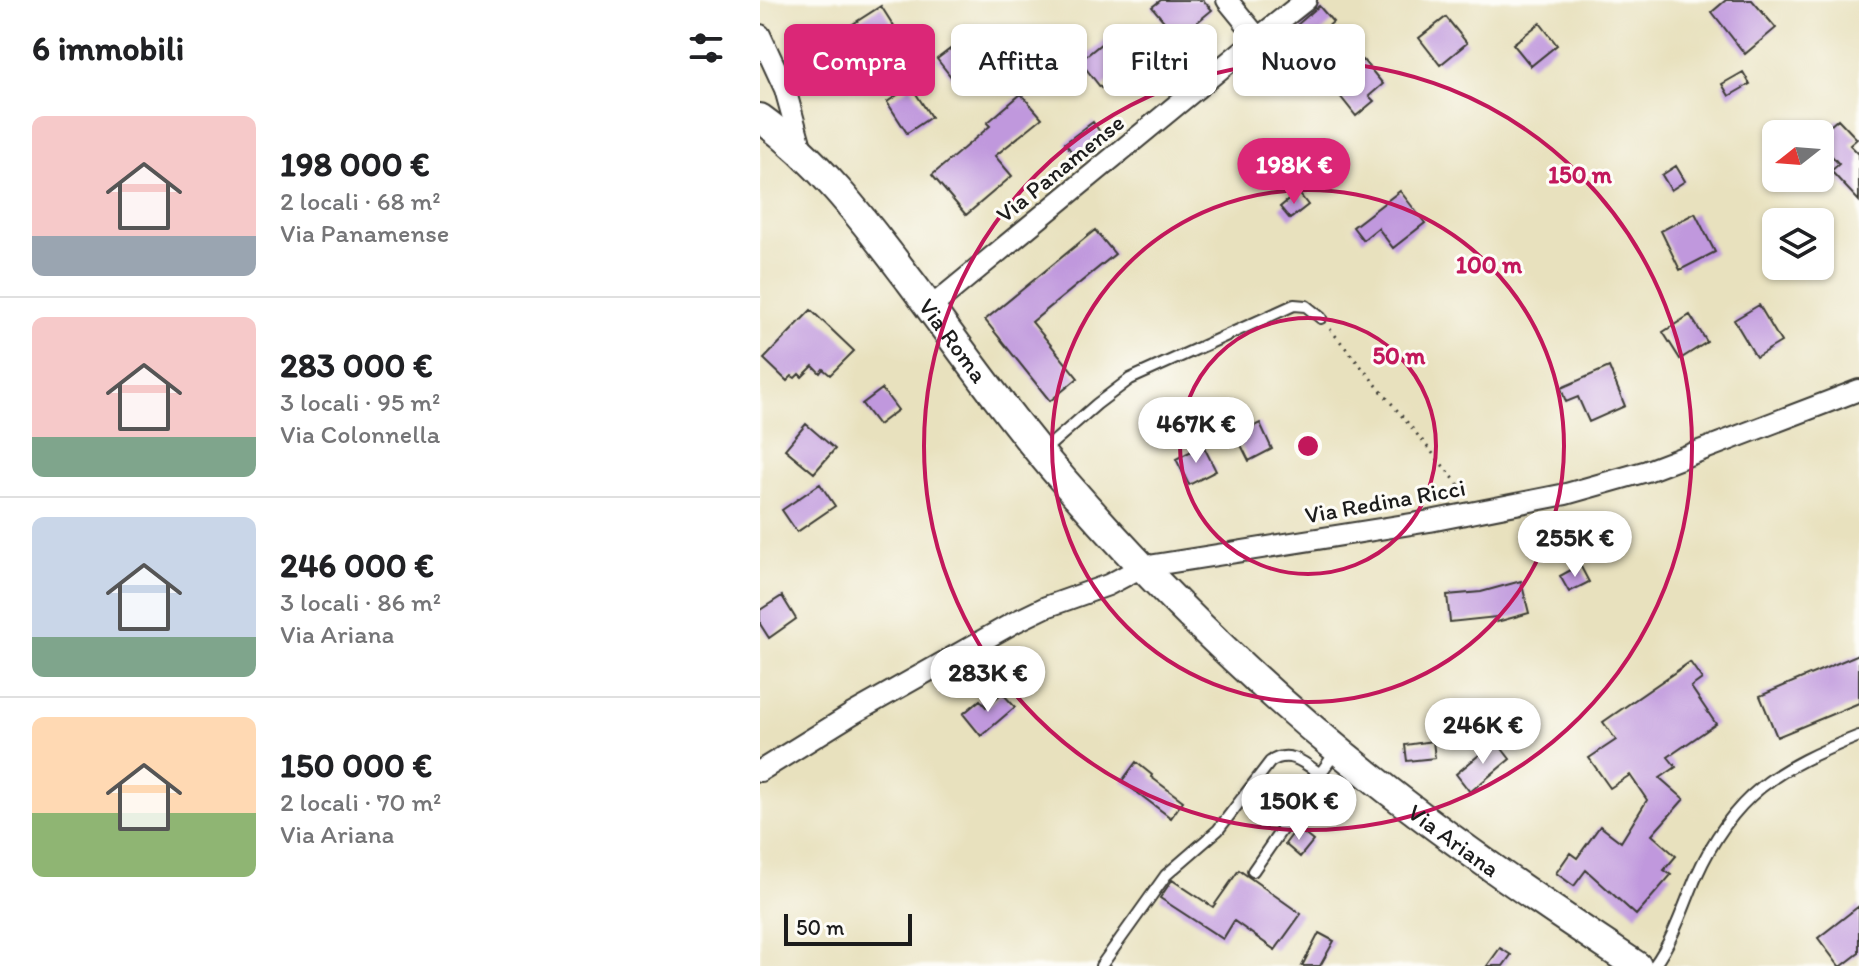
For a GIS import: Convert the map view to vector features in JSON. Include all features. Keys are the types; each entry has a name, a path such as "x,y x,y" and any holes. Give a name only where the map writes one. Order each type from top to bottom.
{"main road":[{"name":"Via Roma","path":"760,118 803,154 865,221 1041,453 1142,567"},
{"name":"Via Ariana","path":"1142,567 1245,669 1406,805 1637,966"}],"street":[{"path":"1227,0 1247,24"},
{"name":"Via Panamense","path":"1276,24 1306,0"},
{"path":"760,35 782,80 803,154"},
{"name":"Via Panamense","path":"930,308 1233,59"},
{"name":"Via Redina Ricci","path":"760,771 895,689 1025,617 1108,585 1142,567 1481,512 1566,494 1629,477 1859,390"}],"lane":[{"path":"1041,453 1112,391 1148,370 1294,305 1306,306 1321,318"},
{"path":"1654,966 1676,930 1709,851 1741,805 1786,770 1859,736"},
{"path":"1253,871 1337,749"},
{"path":"1101,966 1166,875 1218,830 1270,762 1281,757 1292,757 1320,774"}],"path":[{"path":"1321,318 1481,512"}],"building":[{"path":"1161,0 1203,0 1212,10 1195,24 1166,24 1152,7"},
{"path":"1726,0 1752,0 1776,28 1745,54 1712,12"},
{"path":"881,6 892,24 853,24"},
{"path":"1319,6 1333,22 1331,24 1298,24"},
{"path":"1446,17 1467,43 1440,65 1419,38"},
{"path":"1540,23 1557,45 1531,66 1513,44"},
{"path":"1103,42 1101,88 1087,70 1087,55"},
{"path":"951,48 951,77 937,59"},
{"path":"1365,62 1383,84 1369,96 1374,101 1356,116 1340,96 1365,96"},
{"path":"1743,72 1750,84 1729,96 1722,84"},
{"path":"896,96 917,96 931,117 907,133 887,102"},
{"path":"1019,96 1023,96 1042,118 995,156 1012,176 966,215 932,175 990,126 987,123"},
{"path":"1838,119 1857,139 1850,145 1859,154 1859,201 1834,174 1834,168 1839,164 1834,158 1834,123"},
{"path":"1093,122 1105,139 1078,160 1065,143"},
{"path":"1676,166 1685,181 1671,190 1662,175"},
{"path":"1400,191 1425,223 1393,248 1378,228 1363,240 1353,227"},
{"path":"1298,192 1308,205 1290,219 1280,207"},
{"path":"1695,213 1715,252 1680,270 1661,231"},
{"path":"1095,230 1115,254 1032,322 1078,378 1050,401 985,320"},
{"path":"1759,305 1781,342 1756,357 1734,320"},
{"path":"811,310 854,351 830,375 823,369 820,373 813,366 802,377 799,374 787,381 764,359"},
{"path":"1690,315 1707,342 1680,359 1663,332"},
{"path":"1609,367 1625,406 1589,422 1578,397 1566,402 1561,388"},
{"path":"882,389 898,410 878,425 862,404"},
{"path":"1260,423 1272,449 1249,461 1236,435"},
{"path":"806,424 835,449 814,473 785,449"},
{"path":"1203,445 1216,471 1189,485 1176,459"},
{"path":"820,484 835,506 797,532 782,510"},
{"path":"1580,565 1589,582 1569,592 1560,576"},
{"path":"1521,581 1529,613 1497,622 1496,617 1450,622 1447,595 1481,592"},
{"path":"782,596 796,619 769,638 760,624 760,610"},
{"path":"1859,654 1859,703 1777,737 1760,696"},
{"path":"1690,662 1702,679 1691,687 1716,724 1668,757 1676,767 1660,778 1684,799 1652,835 1676,856 1664,870 1671,875 1636,915 1586,870 1574,886 1556,873 1570,853 1577,858 1600,826 1621,842 1647,800 1630,775 1610,788 1589,758 1616,740 1603,722"},
{"path":"1002,693 1015,707 981,736 963,714 980,700 986,707"},
{"path":"1433,741 1435,758 1407,761 1405,745"},
{"path":"1496,741 1510,759 1470,792 1456,774"},
{"path":"1136,762 1183,801 1171,818 1122,781"},
{"path":"1339,790 1349,798 1338,813 1327,805"},
{"path":"1297,828 1313,841 1300,857 1285,844"},
{"path":"1239,870 1301,914 1275,950 1234,921 1223,939 1160,898 1172,880 1213,907"},
{"path":"1859,906 1859,953 1839,966 1818,938"},
{"path":"1319,933 1334,941 1320,966 1302,966"},
{"path":"1500,948 1511,955 1503,966 1487,966"}]}
